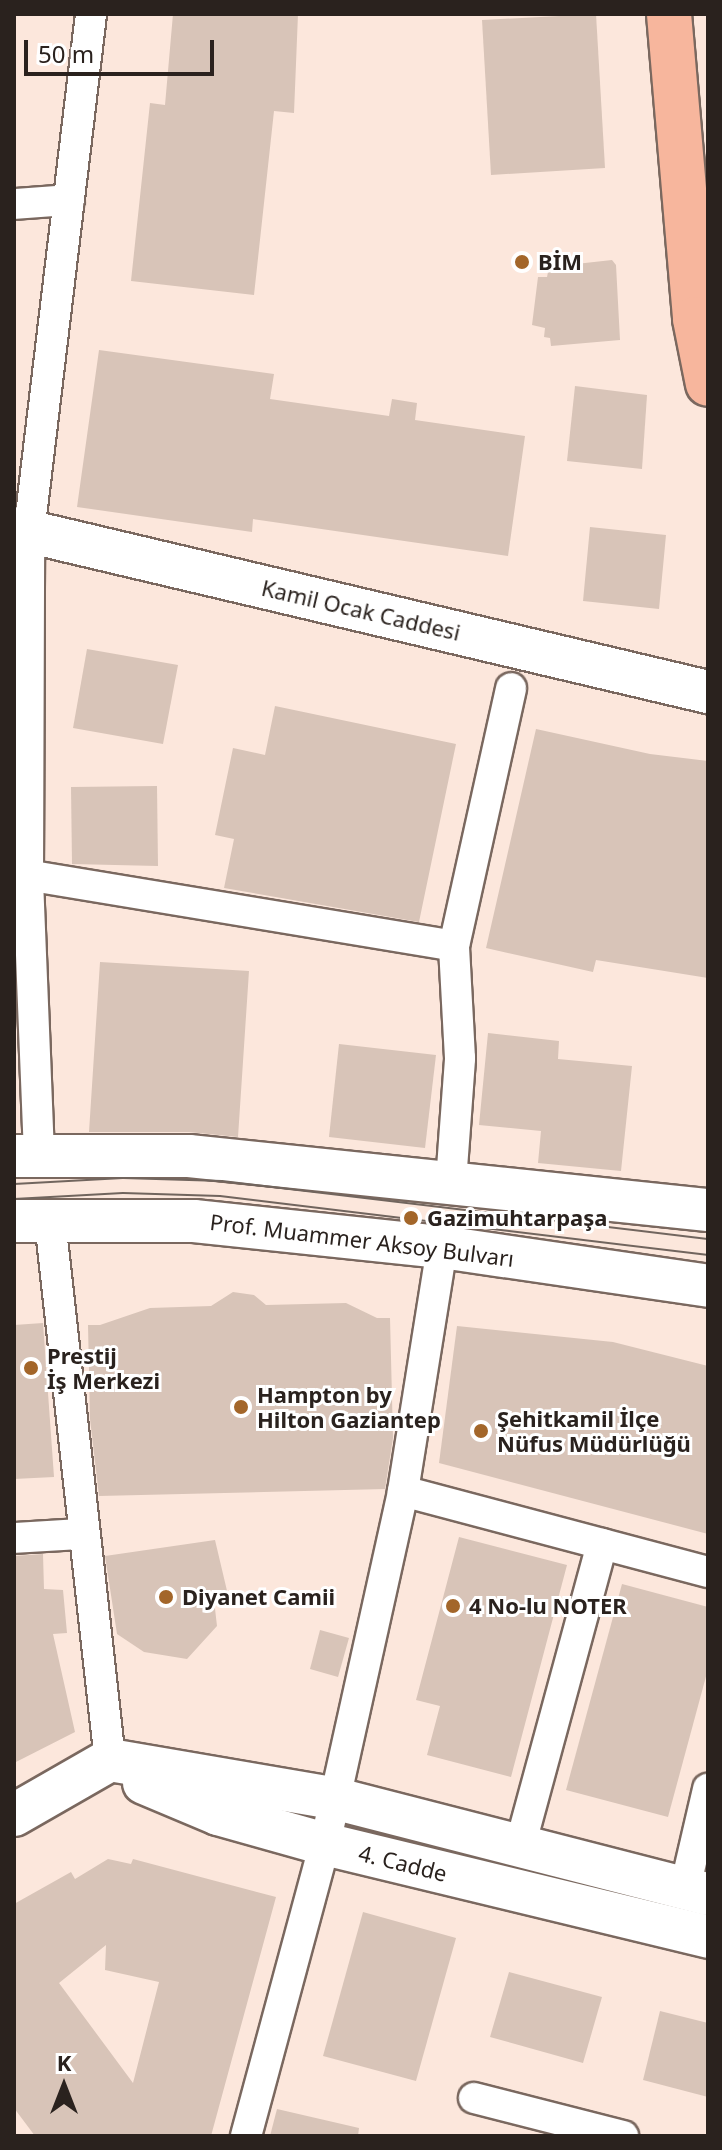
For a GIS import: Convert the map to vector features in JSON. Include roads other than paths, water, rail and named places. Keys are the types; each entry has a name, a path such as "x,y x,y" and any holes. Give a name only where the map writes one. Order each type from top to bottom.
{"main road":[{"path":"669,14 692,291 708,384"}],"street":[{"path":"91,14 69,200 22,530 21,875 27,1155 189,1156 708,1210"},
{"path":"14,204 69,200"},
{"name":"Kamil Ocak Caddesi","path":"22,530 708,692"},
{"path":"451,1182 460,1058 454,946 511,688"},
{"path":"21,875 454,946"},
{"path":"32,1221 82,1534 110,1760"},
{"name":"Prof. Muammer Aksoy Bulvarı","path":"32,1221 194,1221 442,1247 708,1286"},
{"path":"246,2136 325,1844 403,1491 442,1247"},
{"path":"403,1491 708,1572"},
{"path":"14,1538 82,1534"},
{"path":"520,1846 602,1544"},
{"path":"14,1815 110,1760 333,1798 696,1891 708,1789"},
{"name":"4. Cadde","path":"110,1760 141,1782 218,1814 325,1844 708,1937"},
{"path":"474,2098 542,2126 623,2136"}],"tram line":[{"path":"14,1184 123,1178 222,1181 708,1239"},
{"path":"14,1199 123,1193 220,1196 708,1255"}],"place":[{"name":"BİM","path":"522,262"},
{"name":"Gazimuhtarpaşa","path":"411,1218"},
{"name":"Prestij İş Merkezi","path":"31,1368"},
{"name":"Hampton by Hilton Gaziantep","path":"241,1407"},
{"name":"Şehitkamil İlçe Nüfus Müdürlüğü","path":"481,1431"},
{"name":"Diyanet Camii","path":"166,1597"},
{"name":"4 No-lu NOTER","path":"453,1606"}]}
